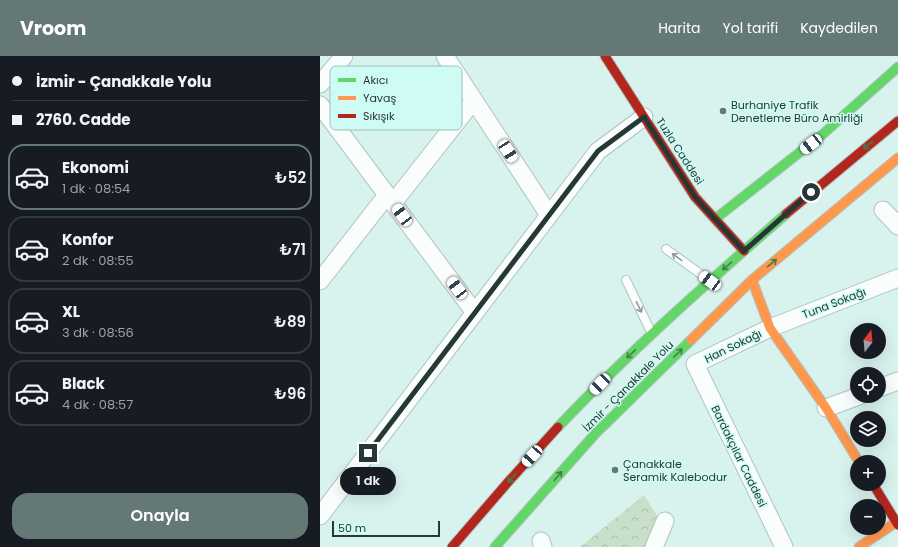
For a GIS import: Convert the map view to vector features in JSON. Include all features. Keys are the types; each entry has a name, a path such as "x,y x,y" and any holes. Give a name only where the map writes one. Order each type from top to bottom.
{"main road":[{"name":"Tuzla Caddesi","path":"605,56 695,197 744,251"},
{"path":"715,218 823,134 898,67"},
{"name":"İzmir - Çanakkale Yolu","path":"452,547 569,415 652,334 710,281 834,173 898,121"},
{"name":"İzmir - Çanakkale Yolu","path":"495,547 595,434 752,280 898,158"},
{"path":"752,280 770,328 826,408 855,455"},
{"path":"859,547 897,522 877,491"}],"street":[{"path":"335,66 344,56"},
{"path":"445,56 452,66"},
{"path":"320,84 330,72"},
{"path":"462,82 549,215"},
{"path":"462,114 474,100"},
{"path":"320,105 330,118"},
{"path":"320,516 598,151 644,117"},
{"path":"339,130 475,313"},
{"path":"320,281 449,130"},
{"path":"883,210 898,226"},
{"name":"Tuna Sokağı","path":"770,328 898,278"},
{"name":"Han Sokağı","path":"695,364 770,328"},
{"name":"Bardakçılar Caddesi","path":"695,364 784,547"},
{"path":"886,386 898,382"},
{"path":"826,408 850,399"},
{"path":"654,547 665,521"}],"lane":[{"path":"666,249 710,281"},
{"path":"626,280 652,334"}],"green space":[{"path":"644,495 658,517 645,547 580,547"}],"traffic: fast":[{"path":"715,219 823,134 898,67"},
{"path":"558,427 641,344 786,214"},
{"path":"495,547 595,434 691,340"}],"traffic: slow":[{"path":"691,340 752,280 898,158"},
{"path":"752,280 770,328 826,408 855,455"},
{"path":"859,547 898,521"}],"traffic: jam":[{"path":"605,56 695,197 744,251"},
{"path":"786,214 898,121"},
{"path":"452,547 558,427"},
{"path":"877,491 898,525"}],"place":[{"name":"Burhaniye Trafik Denetleme Büro Amirliği","path":"723,111"},
{"name":"Çanakkale Seramik Kalebodur","path":"615,470"}],"route":[{"path":"368,453 598,151 644,117 695,197 744,251 811,192"}]}
